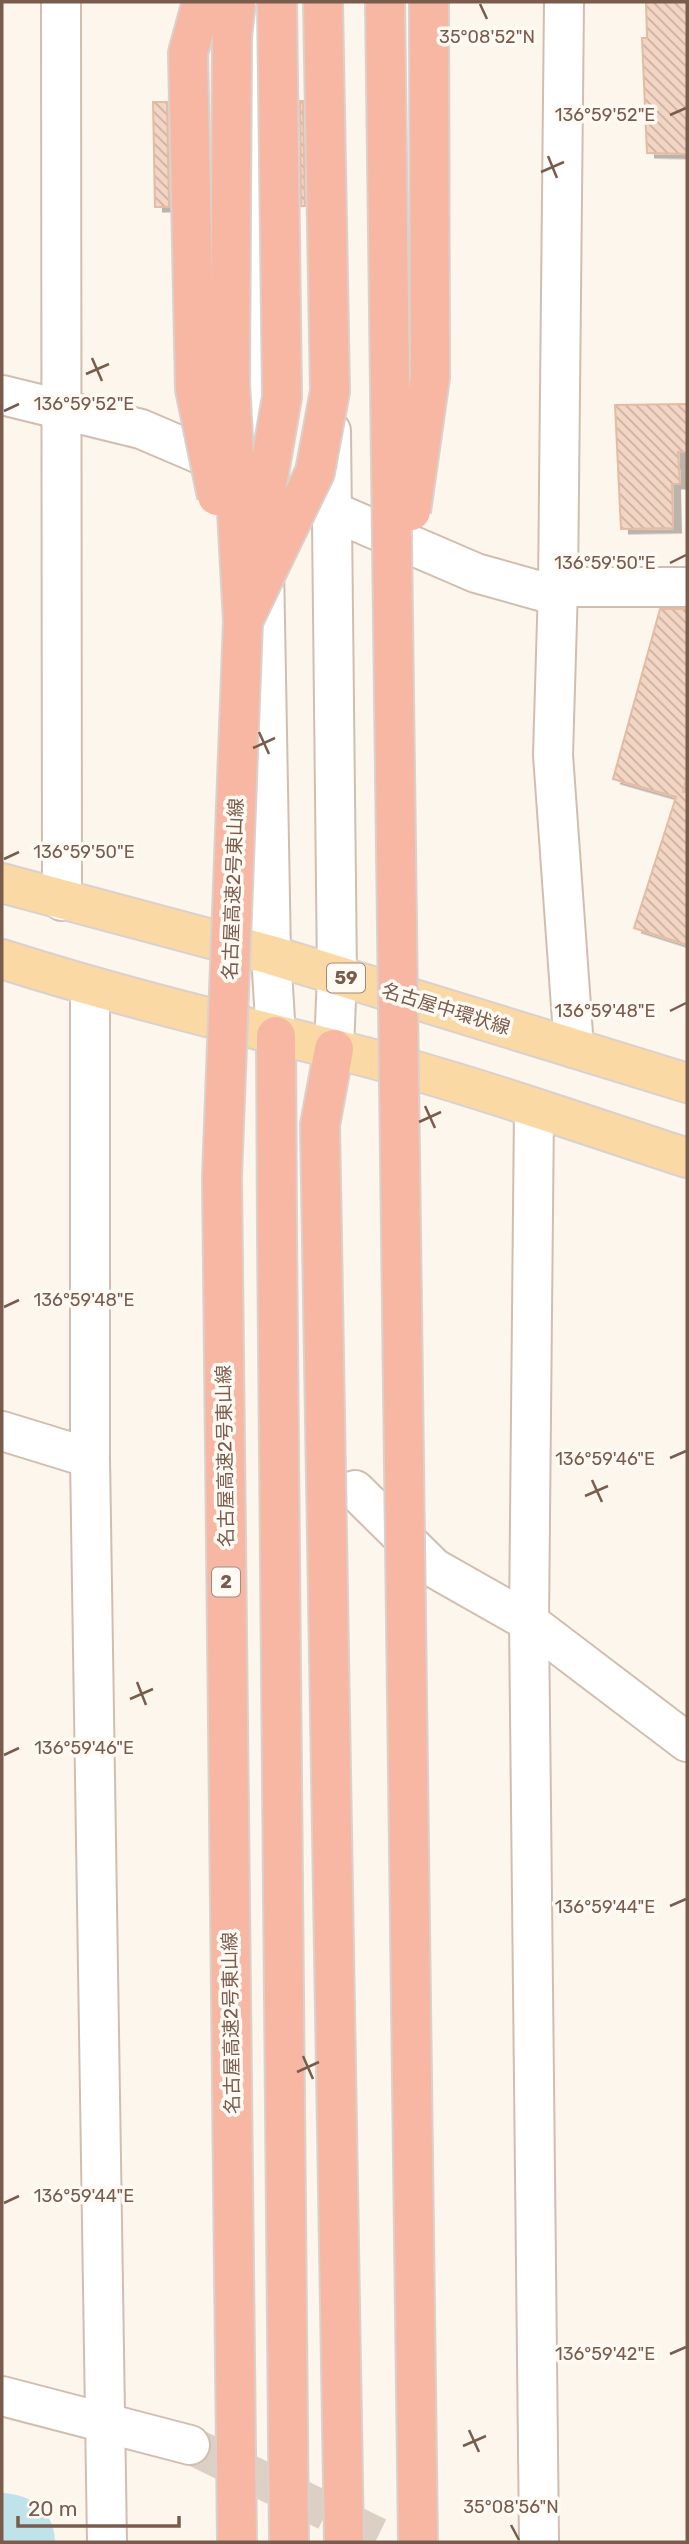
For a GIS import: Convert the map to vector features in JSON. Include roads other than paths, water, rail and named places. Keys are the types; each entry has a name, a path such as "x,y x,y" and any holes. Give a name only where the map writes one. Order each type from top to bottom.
{"highway":[{"path":"202,2 188,53 195,390 243,621"},
{"path":"236,2 232,36 230,383 243,621"},
{"path":"243,621 282,397 277,2"},
{"path":"243,621 315,472 330,391 325,2"},
{"path":"385,2 418,2542"},
{"path":"394,631 430,377 429,2"},
{"name":"名古屋高速2号東山線","path":"237,2542 222,1177 243,621"},
{"path":"276,1036 289,2542"},
{"path":"334,1049 320,1125 344,2542"}],"main road":[{"name":"名古屋中環状線","path":"2,883 337,975 687,1083"},
{"path":"2,960 90,987 334,1049 534,1108 687,1158"}],"street":[{"path":"61,2 62,901"},
{"path":"254,2 271,956 276,1036"},
{"path":"325,2 337,975 334,1049"},
{"path":"564,2 558,592 553,755 574,1048"},
{"path":"2,395 141,429 476,573 558,592 687,587"},
{"path":"90,987 90,1458 107,2542"},
{"path":"534,1108 529,1622 539,2542"},
{"path":"2,1431 90,1458"},
{"path":"355,1490 434,1567 529,1622 687,1742"},
{"path":"2,2396 190,2445"}],"waterway":[{"path":"2,2541 7,2542"}],"tunnel":[{"path":"190,2445 389,2542"}]}
